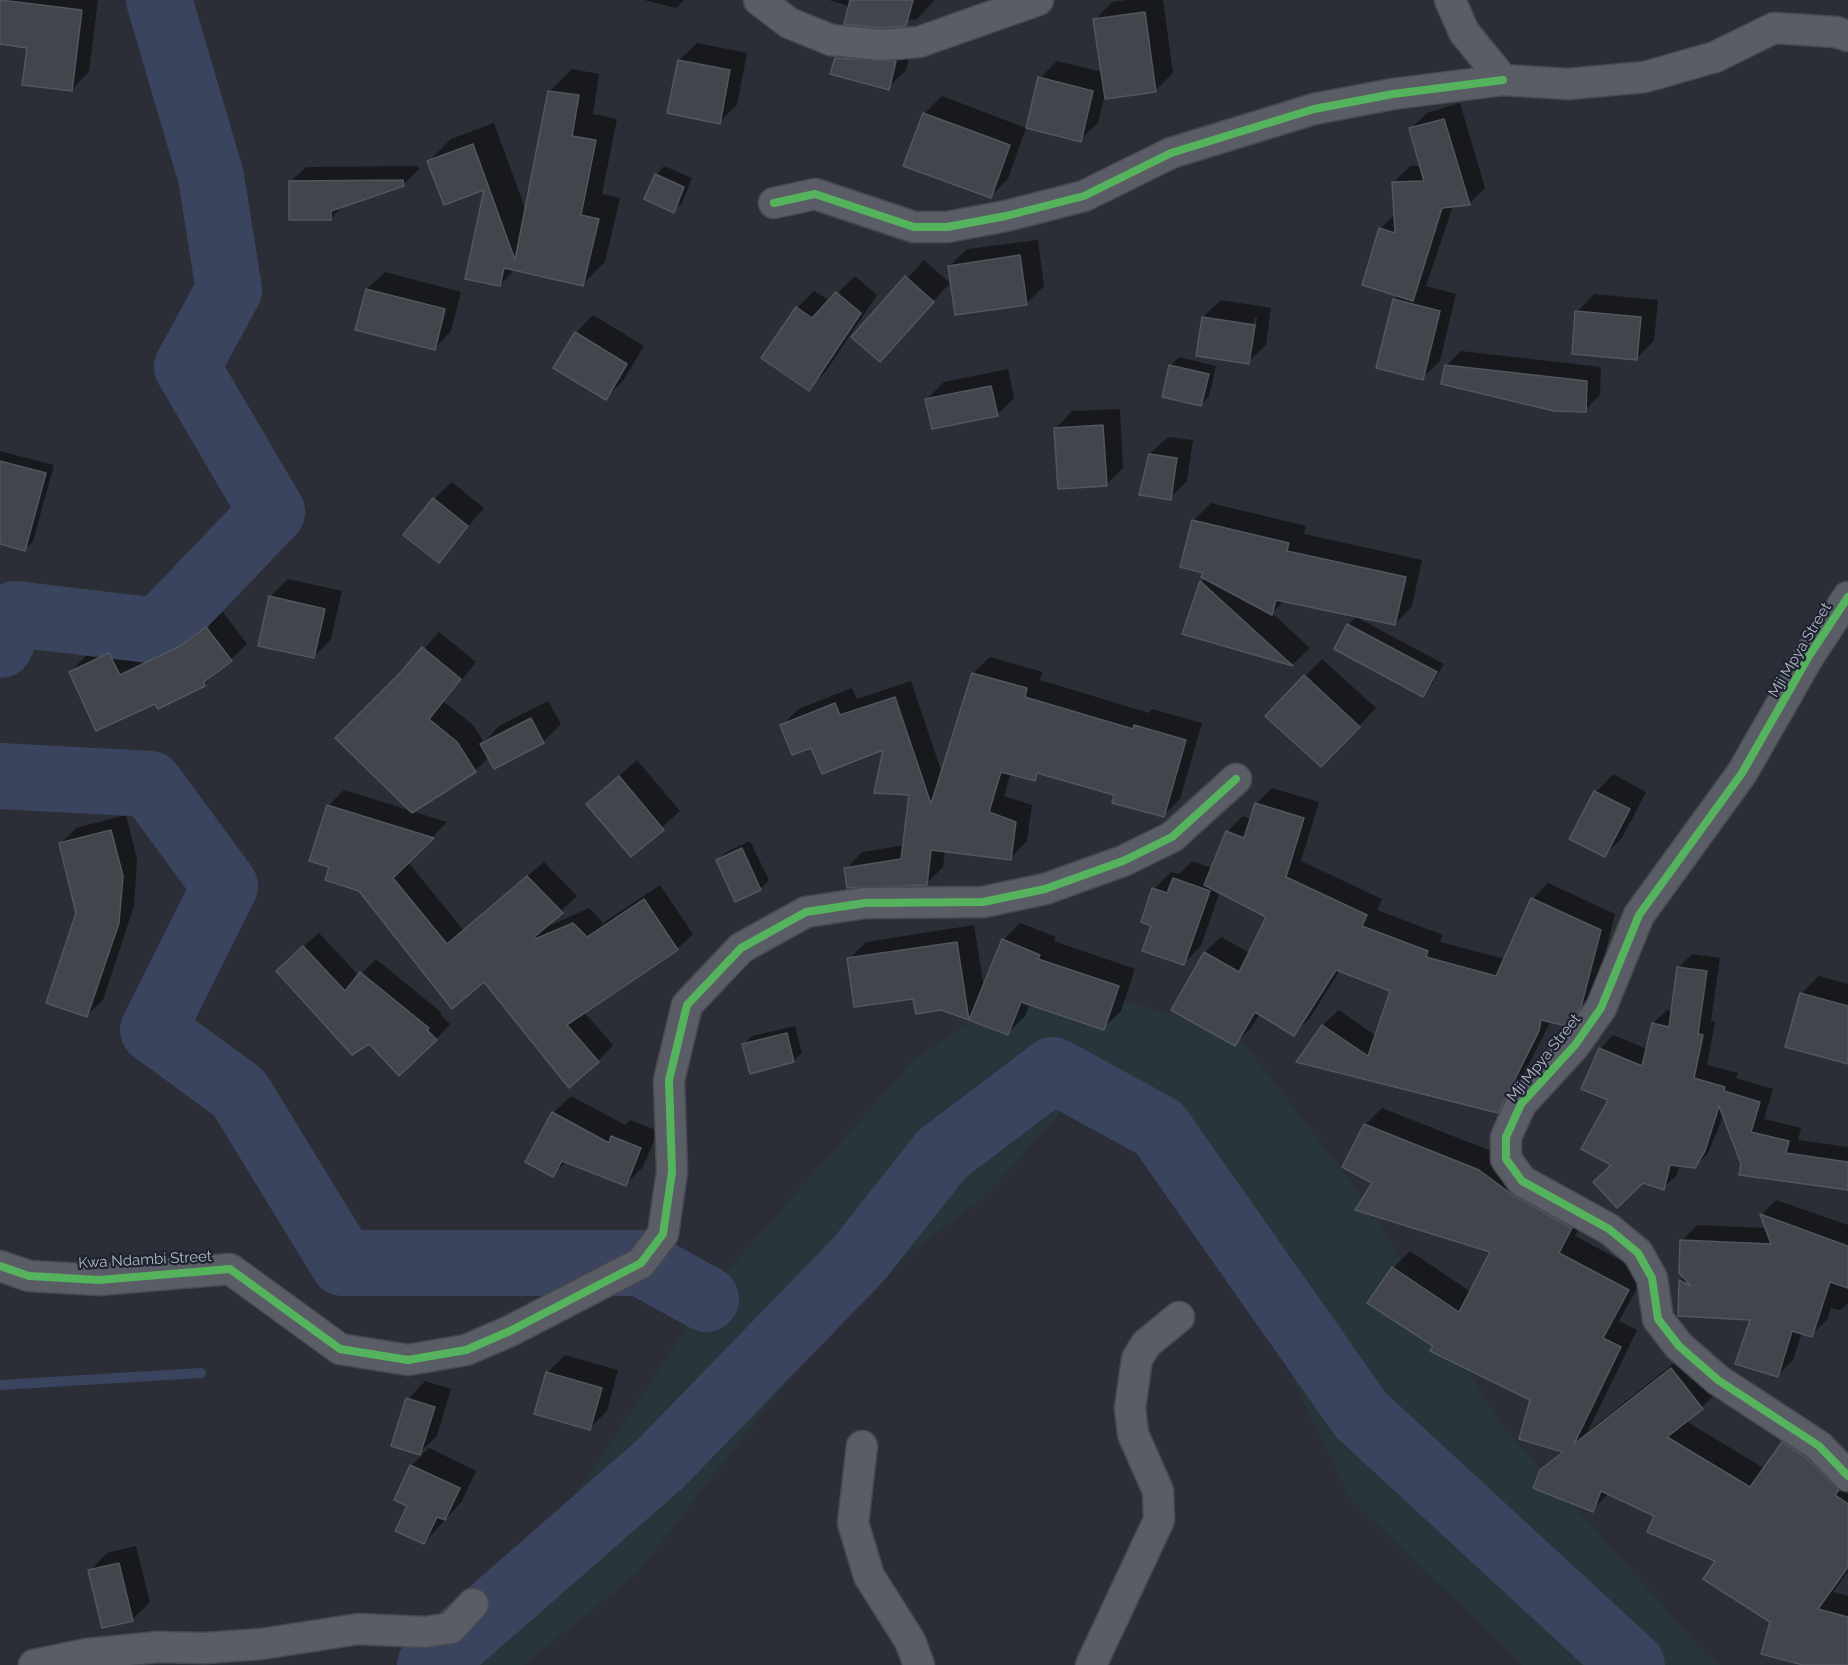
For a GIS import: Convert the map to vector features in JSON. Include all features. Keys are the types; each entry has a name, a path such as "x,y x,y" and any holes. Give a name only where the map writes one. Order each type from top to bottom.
{"street":[{"path":"759,0 789,23 831,40 882,45 919,42 1038,0"},
{"path":"1450,0 1464,32 1503,80"},
{"path":"774,203 815,194 914,227 947,227 1006,216 1084,196 1171,153 1314,109 1393,94 1503,80 1568,84 1645,77 1715,57 1774,28 1836,32 1848,36"},
{"name":"Mji Mpya Street","path":"1848,597 1809,656 1742,773 1639,915 1601,1008 1575,1045 1521,1104 1506,1137 1506,1159 1522,1180 1609,1229 1638,1253 1652,1278 1658,1319 1679,1346 1718,1380 1819,1446 1848,1476"},
{"name":"Kwa Ndambi Street","path":"0,1266 29,1276 99,1280 230,1269 340,1349 408,1360 466,1350 510,1331 642,1263 663,1234 672,1172 669,1080 687,1005 741,948 806,912 865,903 983,902 1045,889 1123,861 1172,837 1236,779"},
{"path":"1091,1665 1159,1520 1158,1491 1133,1434 1130,1408 1137,1359 1146,1344 1179,1317"},
{"path":"861,1446 853,1522 869,1576 910,1641 919,1665"},
{"path":"34,1665 99,1653 158,1647 204,1648 262,1644 358,1629 424,1632 451,1629 473,1604"}],"shaded area":[{"path":"1035,976 1235,1032 1367,1203 1499,1422 1701,1649 1720,1665 1523,1665 1349,1497 1232,1249 1181,1160 1094,1076 982,1199 855,1294 636,1574 524,1665 427,1665 491,1623 706,1299 738,1259 913,1061"}],"building":[{"path":"0,0 82,10 72,91 22,85 27,48 0,44"},
{"path":"850,0 913,0 906,26 882,28 844,24"},
{"path":"1145,12 1156,92 1105,99 1093,19"},
{"path":"835,58 896,61 889,90 830,74"},
{"path":"678,60 730,70 720,124 667,113"},
{"path":"1038,77 1093,91 1081,142 1026,128"},
{"path":"548,91 579,95 572,136 596,140 581,215 599,219 583,286 504,268 500,286 465,279 484,190 444,205 427,161 473,144 515,260"},
{"path":"923,113 1010,145 991,198 903,166"},
{"path":"1444,119 1470,205 1442,208 1413,301 1362,285 1379,228 1395,233 1392,182 1424,181 1409,128"},
{"path":"655,174 684,187 674,213 644,199"},
{"path":"403,180 404,186 331,211 331,220 289,220 289,181"},
{"path":"1020,255 1027,305 955,315 948,266"},
{"path":"905,276 934,302 880,362 851,337"},
{"path":"366,289 445,309 435,350 355,330"},
{"path":"836,292 861,313 809,391 761,358 796,307 812,318"},
{"path":"1393,299 1440,311 1423,380 1376,368"},
{"path":"1575,311 1641,317 1637,360 1572,354"},
{"path":"1202,317 1255,325 1249,364 1196,356"},
{"path":"575,332 627,364 606,400 553,368"},
{"path":"1169,365 1209,374 1201,406 1162,397"},
{"path":"1445,365 1587,381 1586,412 1554,411 1441,384"},
{"path":"991,386 998,416 932,429 925,399"},
{"path":"1103,425 1107,486 1058,489 1054,428"},
{"path":"1149,454 1177,458 1171,500 1139,495"},
{"path":"0,461 46,473 25,551 0,544"},
{"path":"433,498 468,526 439,563 403,535"},
{"path":"1192,520 1289,543 1287,551 1406,577 1395,625 1276,600 1272,615 1201,577 1203,573 1180,567"},
{"path":"1200,581 1293,666 1182,634"},
{"path":"269,596 325,609 314,658 258,646"},
{"path":"1347,624 1437,672 1423,697 1334,649"},
{"path":"206,627 232,661 204,682 205,686 158,709 155,704 96,731 69,672 109,653 120,675 182,645"},
{"path":"422,647 461,679 429,719 457,742 476,772 412,813 335,738 401,672"},
{"path":"972,673 1027,688 1025,697 1133,729 1134,725 1186,740 1164,817 1112,803 1114,795 1037,773 1035,781 1001,772 989,812 1016,822 1011,860 931,850 927,885 847,888 844,868 901,859 909,795 874,793 883,750 822,774 811,748 792,755 780,725 835,703 840,715 895,697 931,804"},
{"path":"1304,675 1360,727 1321,767 1265,716"},
{"path":"531,718 544,743 494,769 480,744"},
{"path":"619,776 664,830 631,857 586,804"},
{"path":"1594,791 1630,809 1605,857 1569,839"},
{"path":"1255,803 1304,818 1286,877 1367,915 1362,926 1428,951 1426,957 1496,976 1531,898 1601,930 1581,1007 1567,1026 1541,1020 1539,1031 1498,1113 1296,1062 1322,1025 1368,1056 1390,991 1336,970 1294,1036 1255,1012 1235,1046 1171,1010 1204,952 1239,972 1266,917 1204,885 1226,831 1244,838"},
{"path":"327,805 434,838 393,878 447,944 527,876 563,913 534,937 535,939 573,923 587,937 644,899 678,950 567,1025 599,1062 569,1088 484,982 452,1009 359,891 325,880 329,867 309,861"},
{"path":"111,830 123,876 119,923 87,1017 46,1003 76,913 59,843"},
{"path":"742,848 761,890 735,902 716,860"},
{"path":"1173,878 1210,891 1184,965 1142,951 1151,926 1141,922 1152,888 1167,893"},
{"path":"1002,939 1040,955 1038,959 1119,986 1104,1030 1021,1002 1008,1035 969,1020"},
{"path":"957,942 969,1020 941,1010 916,1014 913,999 854,1007 847,958"},
{"path":"303,946 345,991 360,972 429,1028 427,1030 437,1040 399,1076 369,1044 352,1055 276,971"},
{"path":"1677,967 1707,971 1698,1034 1703,1035 1694,1078 1725,1087 1724,1091 1760,1102 1751,1132 1789,1141 1786,1153 1848,1162 1848,1190 1739,1175 1741,1164 1719,1106 1705,1151 1695,1168 1670,1165 1664,1190 1643,1183 1617,1208 1593,1182 1611,1165 1581,1149 1608,1100 1581,1089 1599,1048 1642,1066 1652,1023 1669,1027"},
{"path":"1800,993 1848,1006 1848,1064 1785,1047"},
{"path":"787,1033 794,1062 750,1074 742,1044"},
{"path":"552,1112 609,1143 611,1136 641,1148 626,1186 562,1161 553,1177 525,1162"},
{"path":"1364,1124 1479,1170 1514,1196 1572,1228 1559,1253 1629,1290 1603,1338 1621,1347 1574,1444 1671,1368 1703,1409 1667,1437 1750,1487 1782,1442 1808,1459 1839,1490 1835,1495 1848,1504 1848,1567 1818,1609 1848,1617 1848,1665 1803,1665 1761,1654 1770,1622 1703,1579 1715,1561 1647,1532 1654,1516 1601,1491 1593,1512 1533,1488 1540,1470 1563,1452 1519,1439 1530,1400 1430,1351 1433,1346 1367,1303 1392,1267 1459,1312 1490,1252 1355,1210 1372,1183 1342,1167"},
{"path":"1760,1214 1848,1246 1848,1288 1830,1282 1812,1337 1792,1331 1778,1377 1735,1364 1750,1320 1678,1316 1679,1280 1691,1286 1679,1273 1680,1240 1771,1244"},
{"path":"546,1372 602,1388 590,1430 534,1414"},
{"path":"406,1398 435,1407 420,1455 391,1446"},
{"path":"410,1465 460,1488 445,1520 437,1517 424,1544 395,1531 407,1506 394,1500"},
{"path":"119,1563 133,1621 102,1628 88,1570"}],"waterway":[{"path":"0,645 15,614 158,631 272,512 187,367 229,290 211,177 159,0"},
{"path":"0,776 150,784 225,886 153,1030 239,1093 343,1263 641,1263 706,1299"},
{"path":"430,1665 660,1464 859,1259 942,1154 1053,1070 1159,1128 1361,1415 1632,1665"},
{"path":"0,1385 201,1373"}],"cycle path":[{"path":"774,203 815,194 914,227 947,227 1006,216 1084,196 1171,153 1314,109 1393,94 1503,80"},
{"path":"1848,597 1809,656 1742,773 1639,915 1601,1008 1575,1045 1521,1104 1506,1137 1506,1159 1522,1181 1609,1229 1638,1253 1652,1278 1658,1319 1679,1346 1718,1380 1819,1446 1848,1476"},
{"path":"0,1266 29,1276 99,1280 230,1269 340,1349 408,1360 466,1350 510,1331 641,1263 663,1234 672,1172 669,1080 687,1005 741,948 806,912 865,903 983,902 1045,889 1123,861 1172,837 1236,779"}]}
